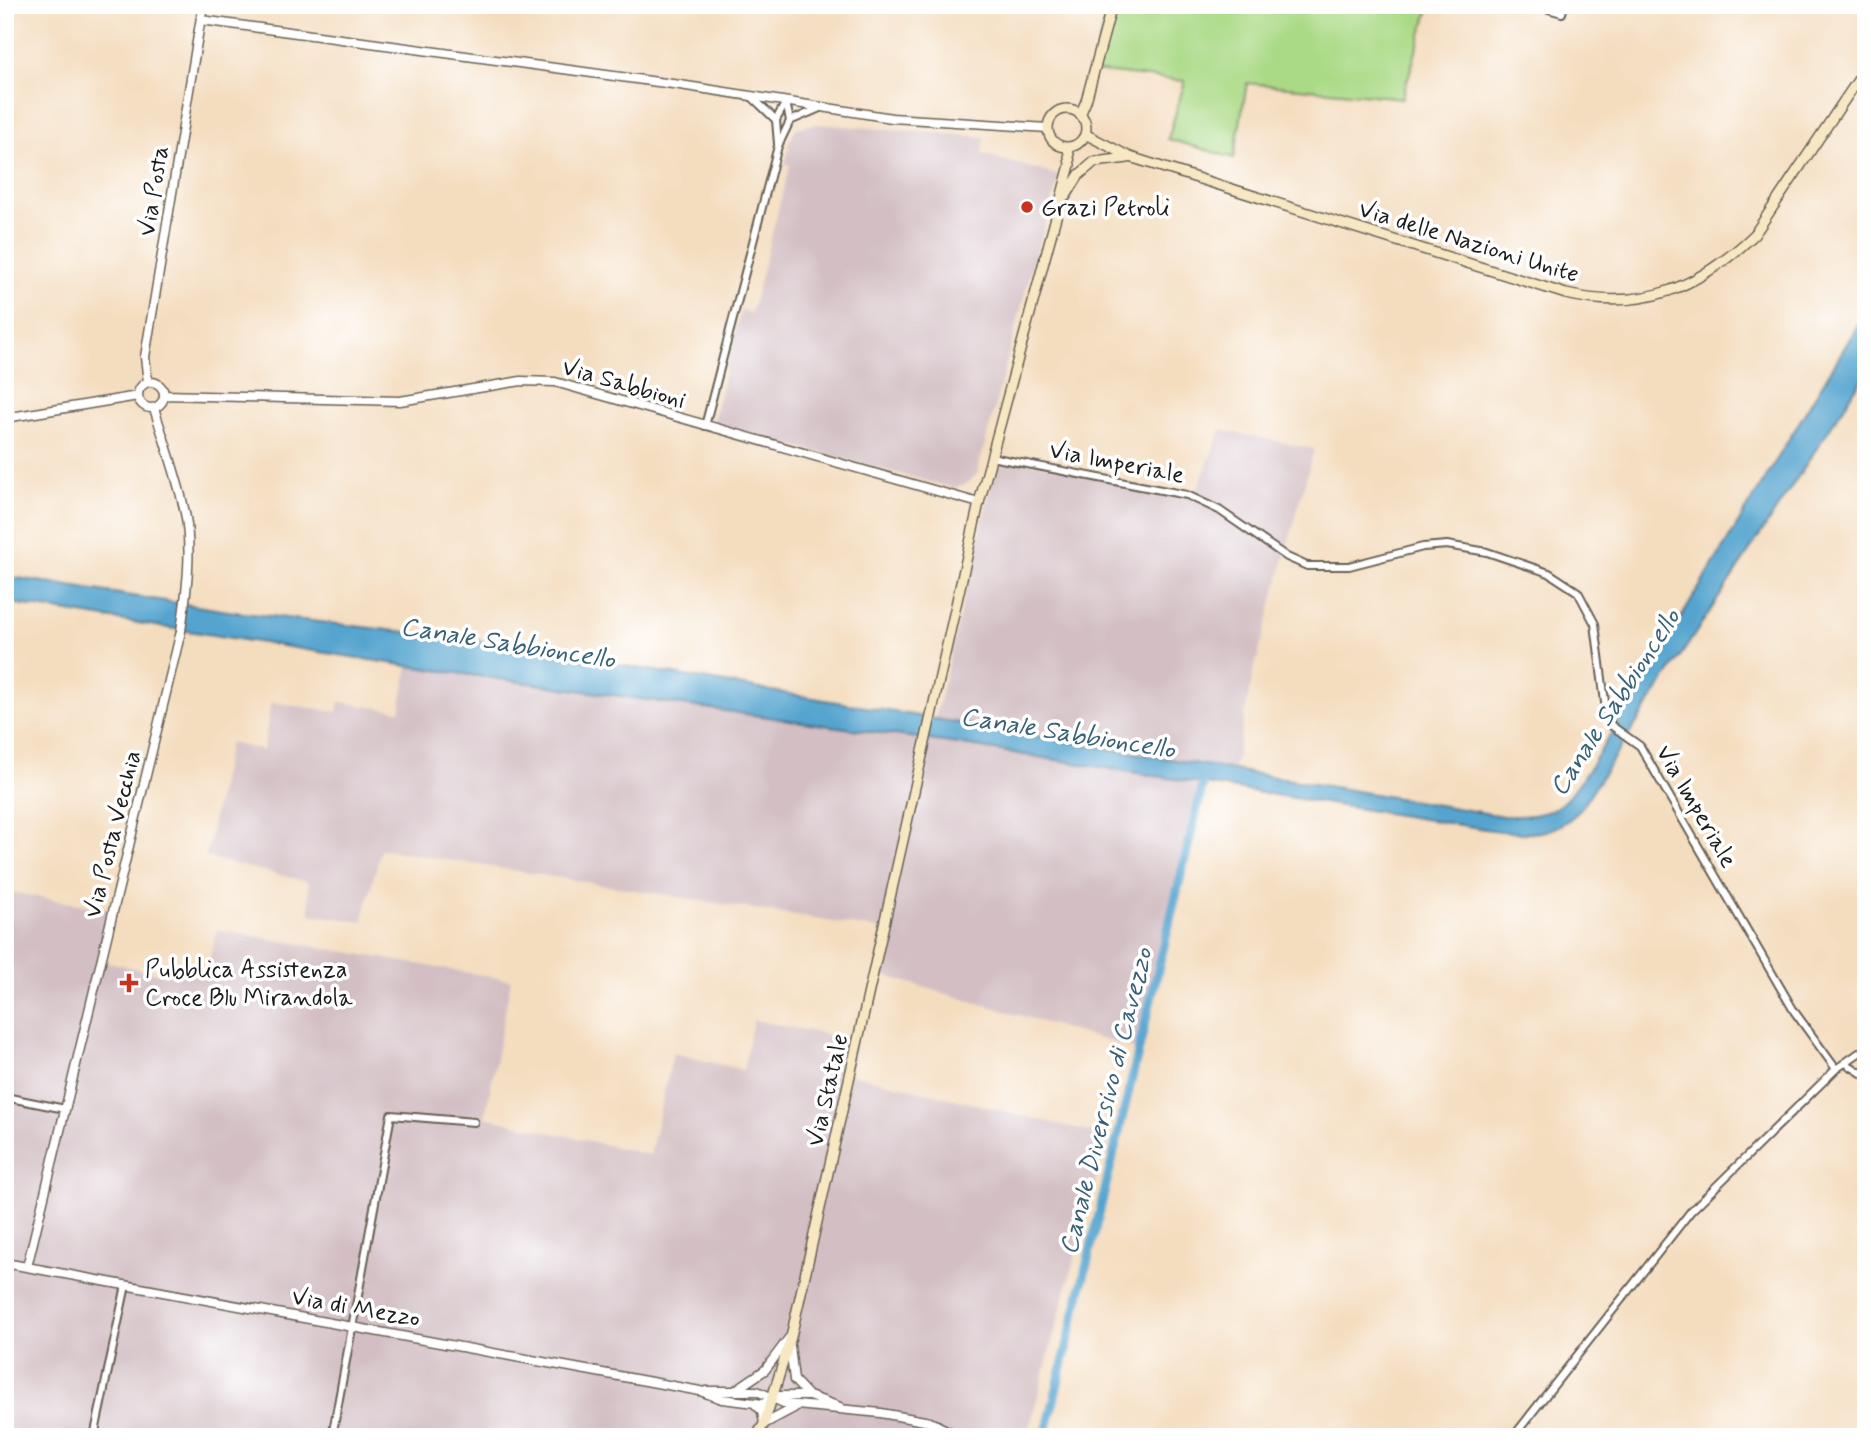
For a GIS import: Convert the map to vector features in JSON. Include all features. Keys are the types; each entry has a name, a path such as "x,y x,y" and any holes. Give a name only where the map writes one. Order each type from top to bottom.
{"main road":[{"path":"1080,115 1112,5"},
{"name":"Via delle Nazioni Unite","path":"1085,134 1130,157 1566,294 1597,300 1628,300 1660,294 1698,280 1731,257 1754,235 1866,68"},
{"path":"1072,110 1080,115 1084,121 1085,134 1079,143 1068,147 1054,142 1048,128 1057,112 1072,110"},
{"path":"1056,216 1070,165 1068,147"},
{"name":"Via delle Nazioni Unite","path":"1056,216 1073,182 1088,165 1103,159 1130,157"},
{"name":"Via Statale","path":"756,1437 764,1424 791,1337 979,503 1056,216"}],"street":[{"name":"Via Posta","path":"148,382 145,357 203,5"},
{"path":"1535,5 1562,13 1564,5"},
{"path":"201,20 892,118 1048,128"},
{"path":"750,96 776,120"},
{"path":"778,146 776,120 786,102"},
{"path":"705,426 778,146 790,121 786,102"},
{"path":"790,121 821,107"},
{"name":"Via Sabbioni","path":"164,395 400,401 508,383 544,381 567,385 979,503"},
{"path":"148,382 157,383 164,395 162,404 154,408 141,405 138,396 140,387 148,382"},
{"path":"5,418 138,396"},
{"name":"Via Posta Vecchia","path":"27,1267 181,631 186,599 186,518 154,408"},
{"name":"Via Imperiale","path":"991,457 1187,495 1219,510 1287,557 1307,566 1349,566 1423,547 1447,545 1487,552 1549,573 1578,592 1595,624 1605,710 1612,726 1634,738 1794,1011 1836,1069"},
{"path":"1513,1437 1691,1211 1836,1069 1847,1064 1866,1048"},
{"path":"1847,1064 1866,1076"},
{"path":"5,1097 65,1109"},
{"path":"332,1437 391,1115 474,1122"},
{"name":"Via di Mezzo","path":"5,1263 700,1391"},
{"path":"94,1437 125,1285"},
{"path":"737,1389 765,1370 791,1337"},
{"path":"791,1337 790,1367 794,1380 809,1396"},
{"path":"700,1391 737,1389 771,1396 809,1396 848,1410"},
{"path":"700,1391 755,1405 764,1404 771,1396"},
{"path":"771,1396 786,1404 803,1407 848,1410 937,1424 961,1437"},
{"path":"755,1405 762,1411 764,1424 787,1410 803,1407"},
{"path":"933,1437 937,1424"}],"shaded area":[{"path":"817,124 985,137 982,154 1060,176 1033,263 977,474 965,485 953,488 712,424 741,310 751,313 790,165 785,164 787,146 796,128"},
{"path":"1221,430 1314,449 1253,674 1234,769 935,719 998,456 1194,497"},
{"path":"408,666 951,743 1202,782 1141,1051 876,973 883,930 381,849 362,922 310,914 308,882 206,857 229,743 263,750 271,702 337,712 339,702 400,711"},
{"path":"5,891 111,910 99,960 164,975 169,959 207,970 217,930 511,980 485,1117 650,1155 673,1053 743,1070 753,1020 856,1040 850,1074 1107,1136 1027,1437 5,1437"}],"green space":[{"path":"1108,5 1430,5 1402,98 1247,83 1234,158 1168,139 1185,81 1092,71"}],"water":[{"path":"1866,312 1866,373 1579,811 1557,827 1535,833 1485,829 951,743 408,666 5,602 5,576 235,612 474,640 1503,816 1537,814 1558,806 1566,799 1593,763"}],"waterway":[{"name":"Canale Diversivo di Cavezzo","path":"1045,1437 1205,776"}],"place":[{"name":"Grazi Petroli","path":"1027,207"},
{"name":"Pubblica Assistenza Croce Blu Mirandola","path":"129,983"}],"water label":[{"name":"Canale Sabbioncello","path":"508,642"},
{"name":"Canale Sabbioncello","path":"1614,702"},
{"name":"Canale Sabbioncello","path":"1068,732"}]}
